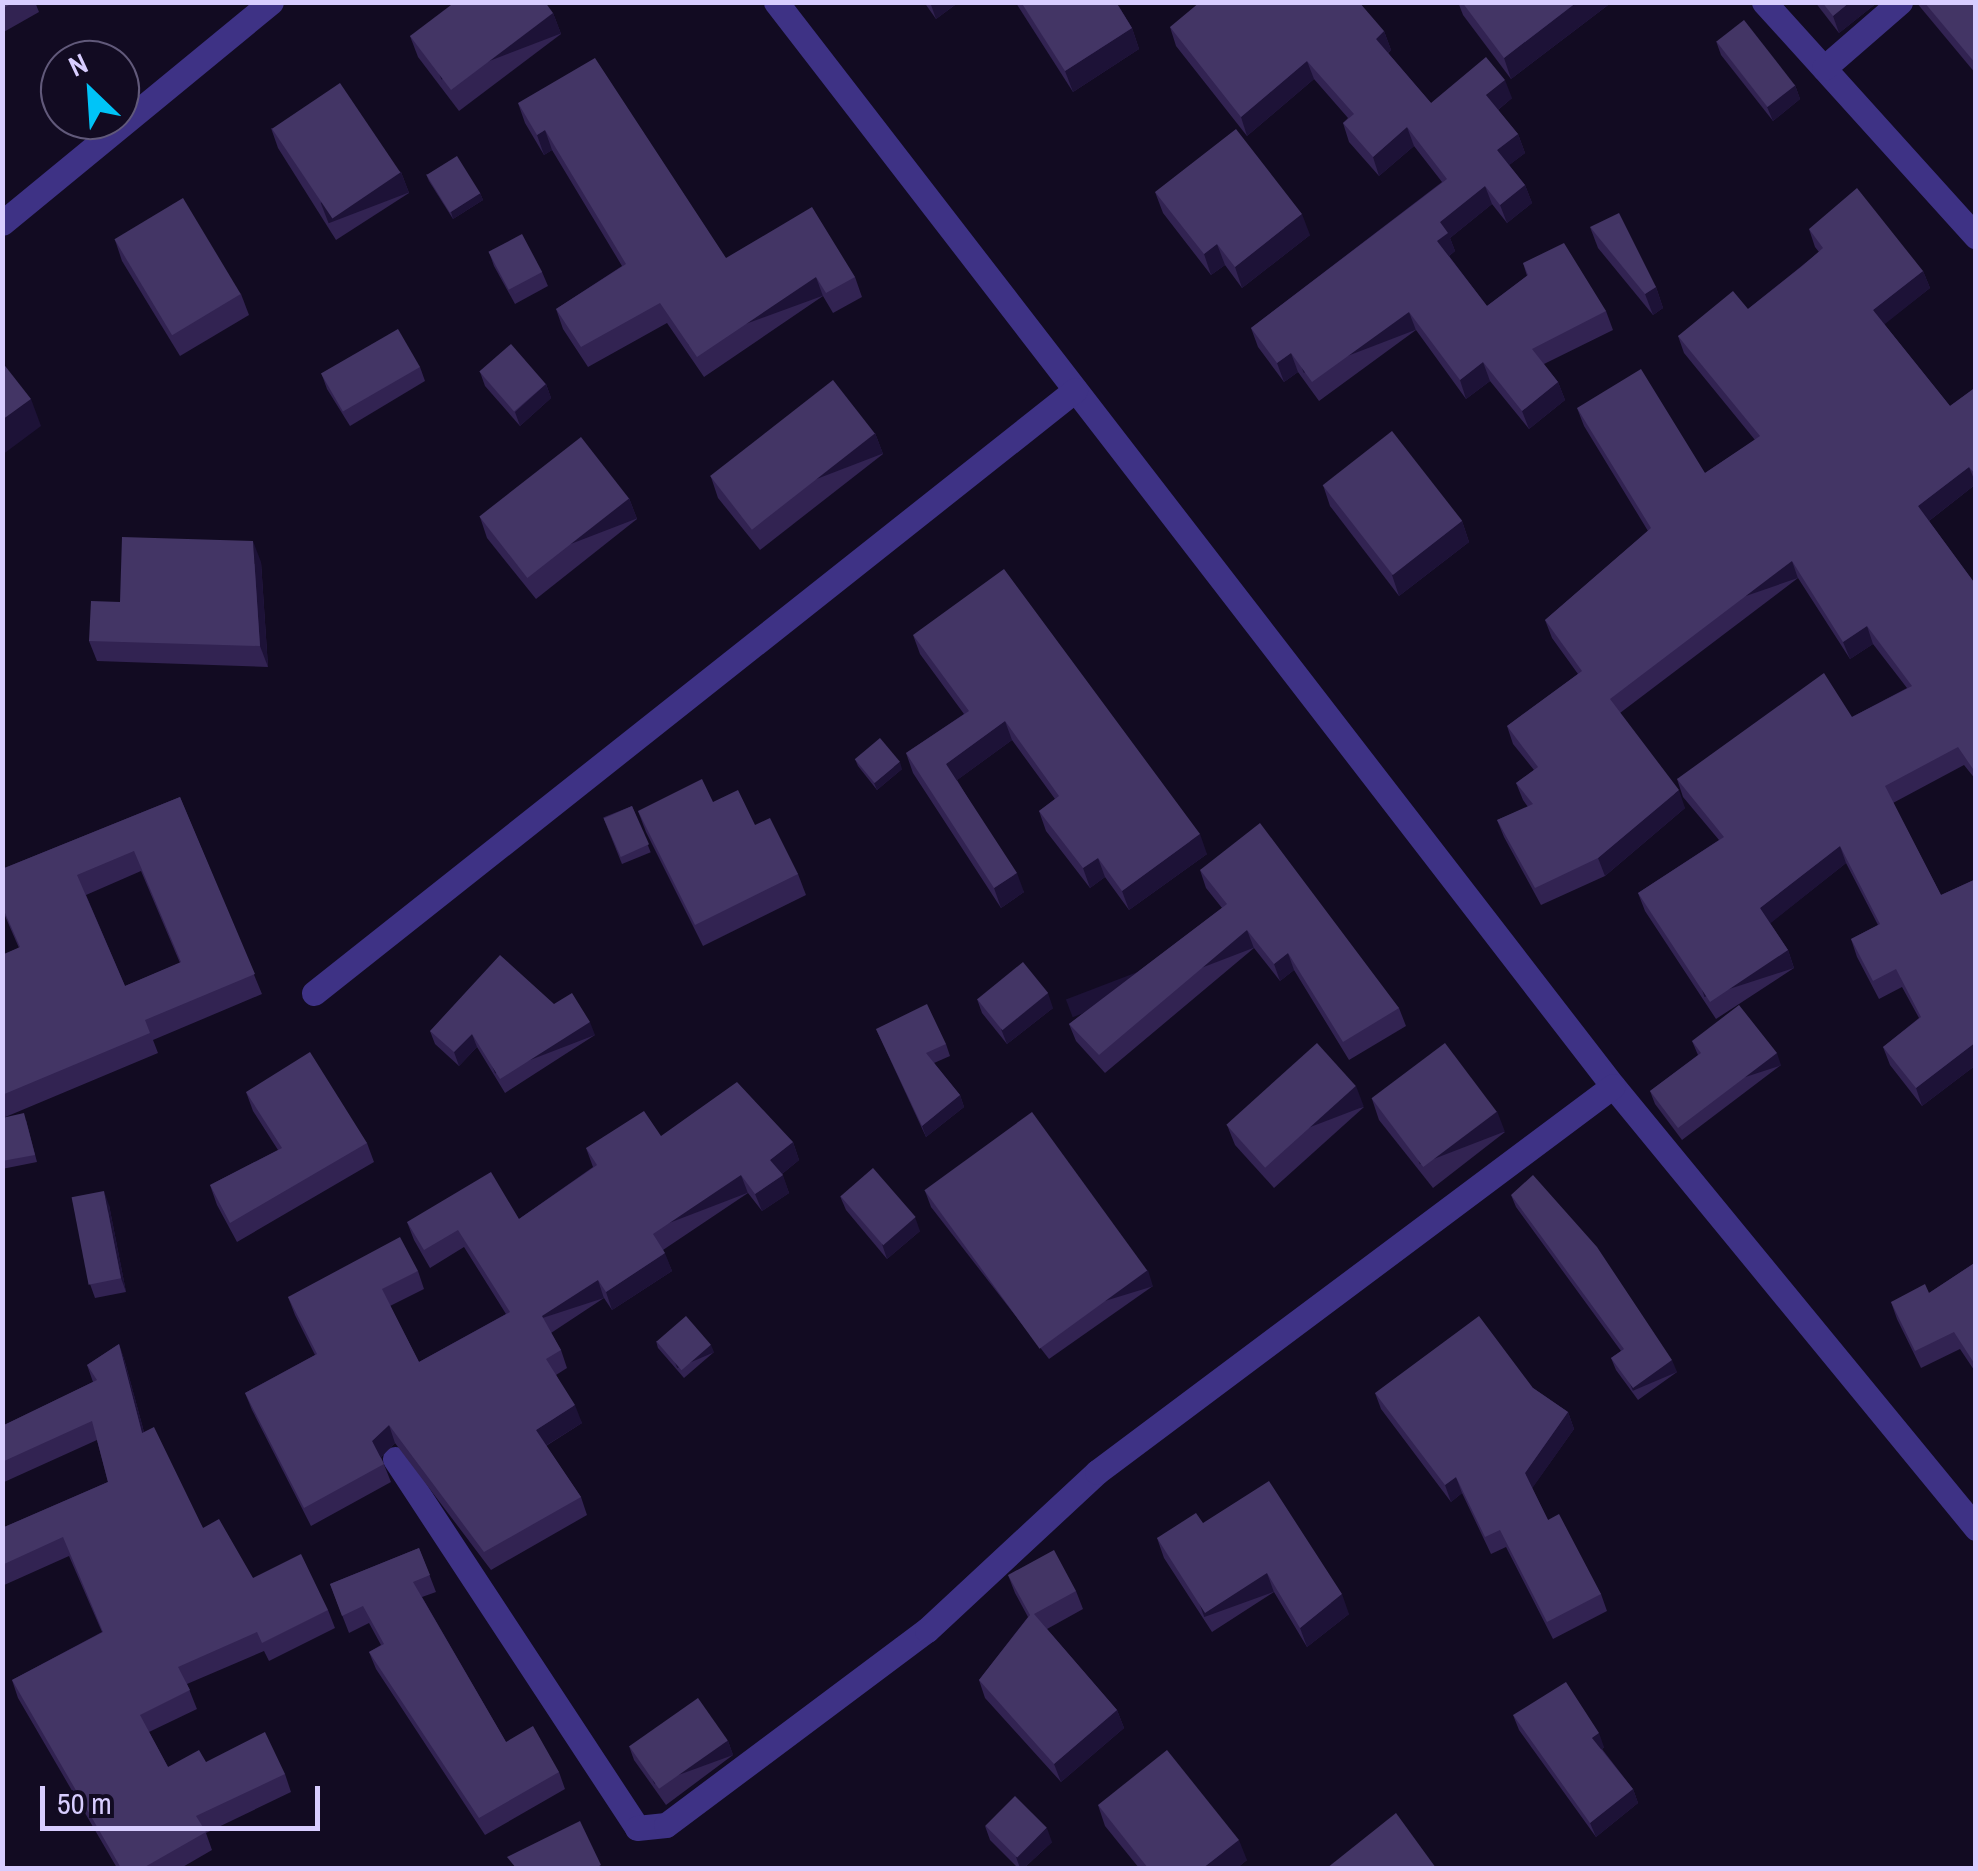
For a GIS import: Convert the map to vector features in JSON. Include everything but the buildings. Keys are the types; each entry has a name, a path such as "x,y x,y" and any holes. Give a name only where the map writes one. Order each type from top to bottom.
{"street":[{"path":"2,223 272,2"},
{"path":"776,2 1613,1086 1976,1528"},
{"path":"1764,2 1976,237"},
{"path":"1824,68 1900,2"},
{"path":"314,994 1076,390"},
{"path":"395,1459 637,1828 666,1825 927,1630 1097,1472 1613,1086"}]}
